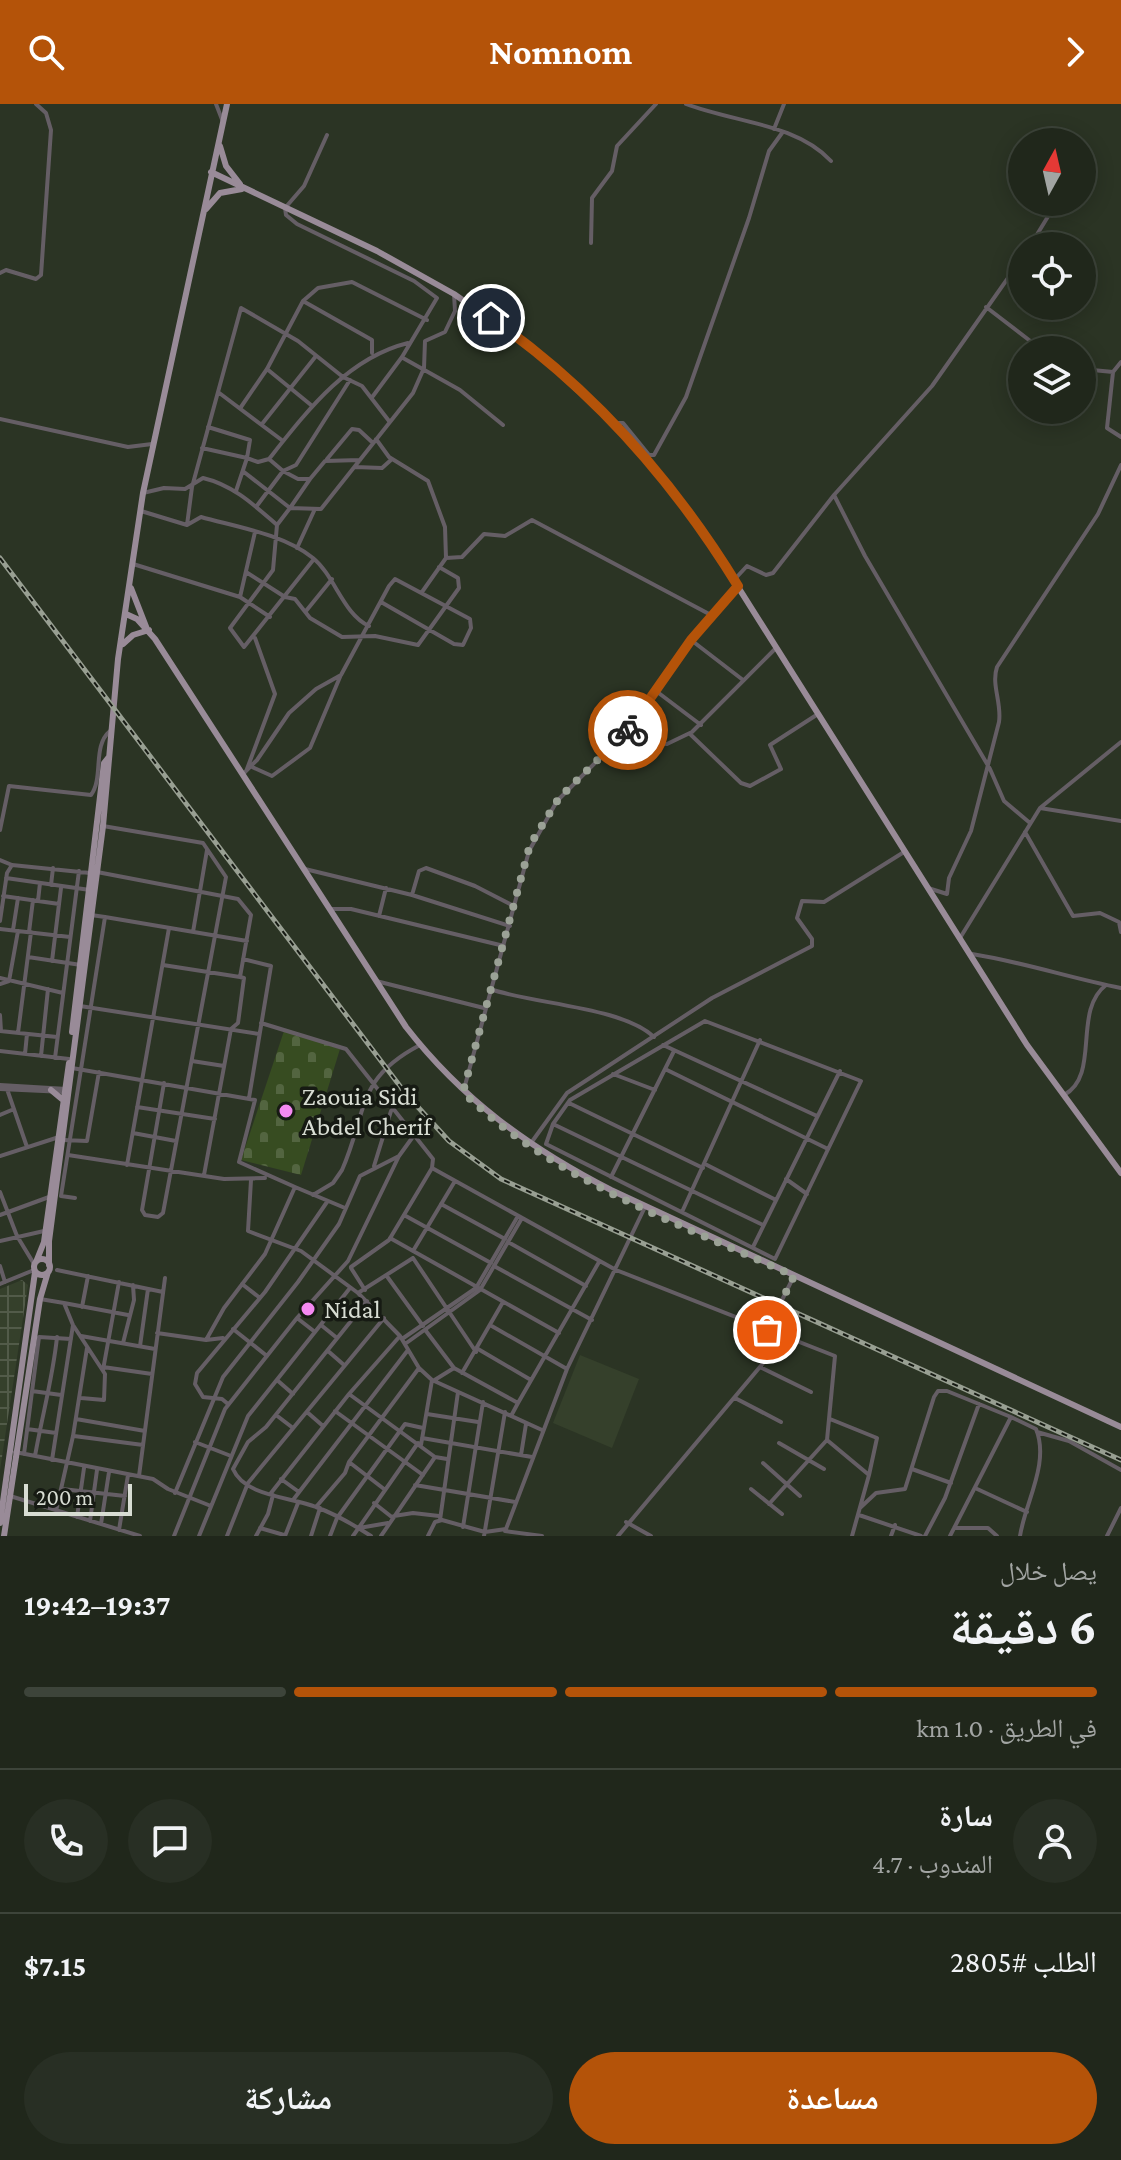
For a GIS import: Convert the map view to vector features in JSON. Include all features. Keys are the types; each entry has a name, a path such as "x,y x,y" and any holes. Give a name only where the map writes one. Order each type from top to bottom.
{"main road":[{"path":"4,1536 40,1299 51,1269 69,1059 90,890 103,826 120,647 143,493 227,104"},
{"path":"219,140 226,166 246,190"},
{"path":"211,172 389,257 454,294 538,353 615,423 682,502 1061,1096 1121,1173"},
{"path":"202,216 220,193 246,190"},
{"path":"130,586 148,630 244,772 374,980 420,1045 463,1092 530,1145 645,1207 773,1262 794,1276 1121,1427"},
{"path":"126,614 148,630"},
{"path":"120,647 133,635 148,630"},
{"path":"66,1090 80,1006 104,763 108,758"},
{"path":"51,1088 66,1090"},
{"path":"51,1088 66,1090"},
{"path":"0,1523 17,1452 35,1267 55,1196"},
{"path":"35,1267 43,1259 51,1269"},
{"path":"35,1267 43,1275 51,1269"}],"street":[{"path":"0,273 9,270 36,279 41,275 51,130 46,113 36,104"},
{"path":"216,104 223,122"},
{"path":"591,243 592,198 612,171 617,146 656,104"},
{"path":"686,104 722,117 774,129 815,146 831,161"},
{"path":"774,129 784,104"},
{"path":"615,423 623,423 649,455 654,455 686,397 749,218 769,151 782,133"},
{"path":"327,135 304,186 285,208 286,215 297,224 363,254 435,295 437,301 373,396"},
{"path":"463,1092 537,832 559,798 612,748 747,566 766,575 773,573 834,495 932,386 1008,277"},
{"path":"241,407 287,335 303,301 318,288 352,282 427,320"},
{"path":"243,471 290,508 321,509 413,393 424,368 425,341 445,332 455,311 454,294"},
{"path":"303,301 372,340 375,348 371,355"},
{"path":"986,307 1024,336"},
{"path":"187,525 192,487 241,308 287,335 373,396 389,421"},
{"path":"202,448 258,462 269,459 312,406 343,377 371,355 410,343"},
{"path":"262,424 316,356"},
{"path":"402,357 460,390 503,425"},
{"path":"1121,362 1113,372 1107,430 1121,437"},
{"path":"267,369 312,406"},
{"path":"1096,370 1113,372"},
{"path":"256,507 283,471 296,465 350,380"},
{"path":"218,392 283,441"},
{"path":"0,419 128,447 152,444"},
{"path":"208,427 250,440 236,491"},
{"path":"314,559 255,638 244,647 230,631 274,567 277,525 352,429 359,430 392,459 428,481 445,527 446,558 422,592"},
{"path":"269,459 298,479 310,479"},
{"path":"355,467 382,468 392,459"},
{"path":"325,461 360,460"},
{"path":"926,887 947,893 949,878 971,831 1001,709 994,678 997,667 1098,514 1121,465"},
{"path":"143,493 192,487 203,478 236,491 277,525"},
{"path":"834,495 865,556 989,767 1004,801 1030,823"},
{"path":"141,511 187,525 201,517 274,538 297,548 314,559 360,620 369,626"},
{"path":"297,548 314,511"},
{"path":"446,558 462,557 484,534 505,536 532,520 712,616"},
{"path":"240,597 255,532"},
{"path":"133,564 240,597 270,617"},
{"path":"246,572 285,597 294,598 310,618 342,637 375,636 418,645 458,591 459,580 439,567"},
{"path":"306,611 332,579"},
{"path":"251,766 272,776 306,754 341,675 381,602 396,579 471,620 465,642 457,645 381,602"},
{"path":"244,772 275,694 255,638"},
{"path":"691,640 744,680"},
{"path":"612,748 649,742 667,744 690,734 776,648"},
{"path":"244,772 289,713 316,689 341,675"},
{"path":"656,691 701,725"},
{"path":"690,734 741,783 750,786 781,769 770,745 818,714"},
{"path":"0,827 9,786 91,795 96,788 103,740 110,731"},
{"path":"959,940 1040,808 1121,742"},
{"path":"1040,808 1121,821"},
{"path":"103,826 193,841 208,848 226,876 163,1213 158,1217 142,1213 164,1083"},
{"path":"1025,832 1072,914 1081,918 1103,913 1119,922 1121,932"},
{"path":"193,932 208,848"},
{"path":"530,1145 567,1093 720,994 812,946 811,938 797,918 802,901 824,902 904,852"},
{"path":"0,860 12,865 94,872 240,900 250,914 240,977"},
{"path":"0,921 2,885 12,865"},
{"path":"51,885 53,868"},
{"path":"303,868 412,895 510,926"},
{"path":"412,895 419,871 426,868 483,889 514,906"},
{"path":"55,1058 79,871"},
{"path":"6,878 90,890"},
{"path":"18,1033 30,932 40,883"},
{"path":"52,961 61,886"},
{"path":"379,916 386,888"},
{"path":"3,896 59,904"},
{"path":"9,981 18,898"},
{"path":"329,910 344,908 504,946"},
{"path":"91,915 247,941"},
{"path":"55,1196 67,1155 64,1139 81,1069 105,917"},
{"path":"127,1165 169,928"},
{"path":"0,929 70,937"},
{"path":"968,953 1026,963 1067,977 1118,987 1121,994"},
{"path":"28,957 82,966"},
{"path":"243,959 271,965 249,1098"},
{"path":"163,965 244,978 238,1023 231,1029 204,1175"},
{"path":"374,980 485,1008"},
{"path":"0,981 63,993"},
{"path":"1061,1096 1076,1086 1081,1075 1089,1021 1097,997 1107,985"},
{"path":"41,1056 48,989"},
{"path":"490,989 591,1012 642,1028 654,1037"},
{"path":"80,1006 259,1034"},
{"path":"0,1015 0,1031 58,1037"},
{"path":"705,1021 760,1040 861,1082 773,1262 753,1247 547,1145 546,1138 567,1103 705,1021"},
{"path":"261,1023 344,1048 412,1138 433,1159 432,1168 390,1238 351,1267"},
{"path":"25,1054 27,1034"},
{"path":"682,1212 734,1104 760,1040"},
{"path":"313,1195 333,1183 342,1170 372,1082 385,1067 420,1045"},
{"path":"662,1045 817,1116"},
{"path":"0,1051 69,1059"},
{"path":"611,1177 674,1051"},
{"path":"192,1061 224,1066"},
{"path":"72,1068 249,1098 256,1104 239,1160 267,1177 346,1208"},
{"path":"665,1069 829,1150"},
{"path":"753,1247 840,1071"},
{"path":"0,1156 64,1139 87,1141 99,1072"},
{"path":"613,1074 655,1090"},
{"path":"0,1087 51,1088"},
{"path":"0,1087 51,1088"},
{"path":"7,1089 27,1147"},
{"path":"567,1103 776,1200"},
{"path":"137,1107 215,1119"},
{"path":"0,1115 14,1109"},
{"path":"373,1168 391,1111"},
{"path":"553,1124 763,1225"},
{"path":"133,1133 176,1141"},
{"path":"174,1536 228,1404 297,1318 348,1261 399,1156 412,1138"},
{"path":"67,1155 204,1175 251,1180 267,1177"},
{"path":"175,1493 223,1377 314,1260 346,1208 360,1176 399,1156"},
{"path":"432,1168 616,1270 836,1358 827,1440 769,1504"},
{"path":"786,1179 807,1194"},
{"path":"251,1180 248,1230 295,1248 358,1293 406,1341 419,1368 432,1380 543,1430"},
{"path":"358,1293 415,1254 455,1180"},
{"path":"206,1340 215,1321 272,1241 295,1187"},
{"path":"0,1192 17,1236 35,1267 3,1283 0,1266"},
{"path":"0,1215 55,1196 75,1198"},
{"path":"228,1404 203,1397 195,1384 195,1377 260,1298 328,1201"},
{"path":"441,1204 586,1286"},
{"path":"503,1531 567,1369 645,1207"},
{"path":"404,1215 592,1320"},
{"path":"256,1536 271,1495 281,1479 349,1394 406,1341 478,1289 520,1217"},
{"path":"0,1241 45,1231"},
{"path":"390,1238 559,1333"},
{"path":"415,1254 447,1312 477,1351 531,1380"},
{"path":"348,1261 365,1290"},
{"path":"511,1416 599,1262"},
{"path":"51,1269 163,1292"},
{"path":"386,1275 454,1368 518,1403"},
{"path":"82,1307 88,1276"},
{"path":"767,1330 794,1276"},
{"path":"139,1476 165,1278"},
{"path":"103,1368 119,1282"},
{"path":"242,1284 260,1298"},
{"path":"123,1343 134,1300 133,1285"},
{"path":"199,1536 235,1457 248,1416 350,1288"},
{"path":"140,1346 148,1289"},
{"path":"40,1299 128,1315"},
{"path":"367,1301 276,1415 235,1457 234,1471 248,1483 271,1495 318,1507 371,1536"},
{"path":"462,1373 503,1302"},
{"path":"64,1303 73,1325 103,1368 106,1379 104,1400 80,1398"},
{"path":"297,1318 315,1332"},
{"path":"227,1536 248,1483 384,1318"},
{"path":"52,1460 73,1325"},
{"path":"321,1325 337,1338"},
{"path":"490,1325 567,1369"},
{"path":"233,1329 267,1356"},
{"path":"157,1333 206,1340 225,1338"},
{"path":"81,1336 155,1349"},
{"path":"71,1339 39,1337 32,1363 27,1429 17,1452 153,1479 175,1493 211,1506"},
{"path":"35,1456 46,1392 54,1368 57,1337"},
{"path":"618,1536 626,1522 785,1337"},
{"path":"291,1501 364,1405 406,1341"},
{"path":"56,1511 68,1463 87,1348"},
{"path":"328,1351 344,1365"},
{"path":"760,1367 811,1392"},
{"path":"54,1368 66,1370"},
{"path":"103,1368 153,1374"},
{"path":"311,1536 318,1507 419,1368"},
{"path":"432,1380 454,1368"},
{"path":"277,1380 293,1394"},
{"path":"353,1536 384,1489 421,1442 432,1380"},
{"path":"32,1391 62,1395"},
{"path":"859,1512 876,1493 903,1491 936,1393 947,1391 1011,1417 1037,1432 1069,1441 1121,1470"},
{"path":"428,1536 439,1518 458,1392"},
{"path":"349,1394 400,1431 421,1442 435,1457 447,1459"},
{"path":"735,1398 781,1422"},
{"path":"463,1527 483,1402"},
{"path":"859,1512 923,1536 951,1483 979,1404"},
{"path":"335,1411 423,1475"},
{"path":"307,1412 323,1426"},
{"path":"484,1534 505,1412"},
{"path":"427,1414 478,1422"},
{"path":"276,1415 293,1428"},
{"path":"950,1536 1011,1417"},
{"path":"76,1419 145,1431"},
{"path":"830,1419 877,1438 852,1536"},
{"path":"330,1536 337,1518 400,1431 408,1422 423,1428"},
{"path":"521,1455 526,1424"},
{"path":"27,1429 56,1433"},
{"path":"1020,1536 1036,1475 1037,1432"},
{"path":"73,1436 143,1445"},
{"path":"827,1440 869,1475"},
{"path":"195,1442 235,1457"},
{"path":"421,1442 475,1446 532,1457"},
{"path":"779,1443 824,1469"},
{"path":"381,1536 435,1457"},
{"path":"349,1462 384,1489"},
{"path":"763,1463 800,1496"},
{"path":"77,1517 84,1467"},
{"path":"911,1469 951,1483"},
{"path":"90,1521 97,1470"},
{"path":"101,1524 109,1472"},
{"path":"119,1530 128,1475"},
{"path":"281,1479 300,1492"},
{"path":"415,1485 515,1502"},
{"path":"975,1488 1027,1512"},
{"path":"62,1489 125,1496"},
{"path":"751,1489 782,1514"},
{"path":"10,1496 140,1536"},
{"path":"260,1528 285,1536 298,1503"},
{"path":"374,1503 392,1519"},
{"path":"1107,1536 1121,1508"},
{"path":"358,1528 413,1513 439,1518 484,1534 503,1531 539,1535"},
{"path":"626,1522 651,1536"},
{"path":"891,1536 895,1525"},
{"path":"954,1528 988,1528 997,1536"}],"shaded area":[{"path":"22,1280 28,1285 0,1470 0,1289"},
{"path":"580,1355 639,1379 612,1448 553,1423"}],"green space":[{"path":"284,1031 340,1049 301,1175 241,1160"}],"railway":[{"path":"0,558 406,1094 449,1141 501,1179 1121,1460"}],"way so far":[{"path":"628,730 559,798 530,845 463,1092 543,1154 611,1190 794,1276 767,1330"}],"place":[{"name":"Zaouia Sidi Abdel Cherif","path":"286,1111"},
{"name":"Nidal","path":"308,1309"}],"route":[{"path":"491,318 568,378 630,439 699,525 738,586 691,640 628,730"}]}
